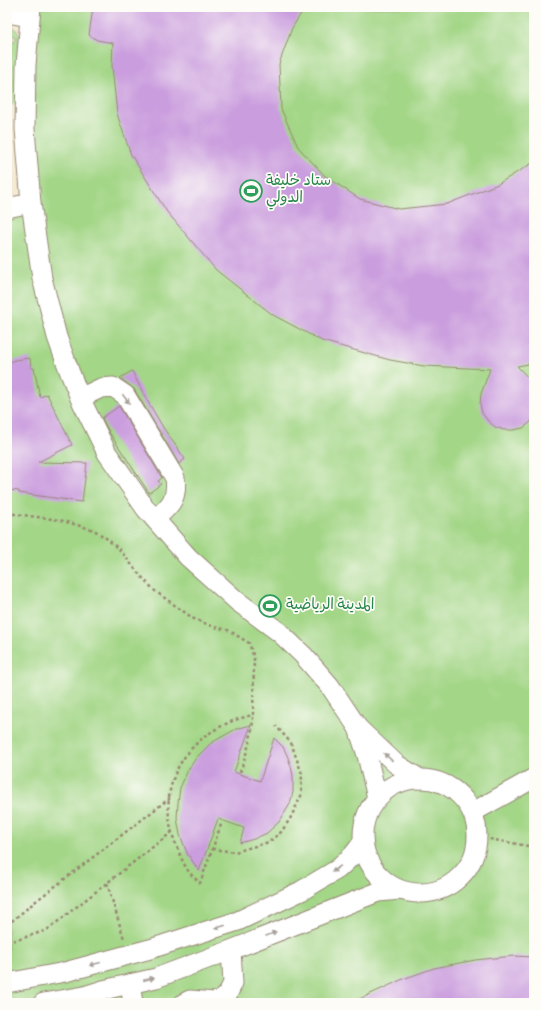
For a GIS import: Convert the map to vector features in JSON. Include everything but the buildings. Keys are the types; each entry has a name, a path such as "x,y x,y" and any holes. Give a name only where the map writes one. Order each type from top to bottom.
{"lane":[{"path":"7,13 30,12 25,108 26,136 31,203 44,285 57,337 80,398 107,452 146,509 188,558 237,601 279,632 303,655 330,686 358,728 396,764 420,779"},
{"path":"7,208 31,203"},
{"path":"80,398 101,388 113,387 125,395 174,478 176,487 174,498 165,510 155,519"},
{"path":"358,728 367,755 377,798"},
{"path":"473,812 534,778"},
{"path":"43,1003 104,996 130,984 156,978 232,950 378,892 400,890 422,894 443,889 461,877 473,859 478,837 473,812 464,798 451,788 436,781 420,779 404,781 390,788 377,798 368,811 364,826 363,842 369,862 382,879 400,890"},
{"path":"7,983 64,972 150,949 238,921 301,891 338,869 353,855 363,842"},
{"path":"184,1003 190,1000 214,1002 221,1000 228,993 233,983 232,950"},
{"path":"130,984 133,1003"}],"path":[{"path":"7,513 60,520 94,530 106,538 120,551 155,591 194,619 214,627 228,630 249,643 254,658 253,722 240,772"},
{"path":"222,822 200,883 189,872 179,854 172,832 168,812 172,785 182,760 194,745 214,730 237,719 253,715"},
{"path":"212,849 235,852 269,842 281,832 290,819 301,796 302,774 292,743 276,726"},
{"path":"7,925 36,900 170,798"},
{"path":"7,941 17,940 47,930 172,832"},
{"path":"478,837 534,847"},
{"path":"107,883 123,936"}],"green space":[{"name":"المدينة الرياضية","path":"29,7 534,7 534,1003 7,1003 7,209 34,206"},
{"path":"7,25 15,28 20,35 17,104 7,105 7,101 9,100 10,41 15,41 16,35 10,35 10,33 7,32"}],"place":[{"name":"ستاد خليفة الدولي","path":"251,191"},
{"name":"المدينة الرياضية","path":"270,606"}]}
